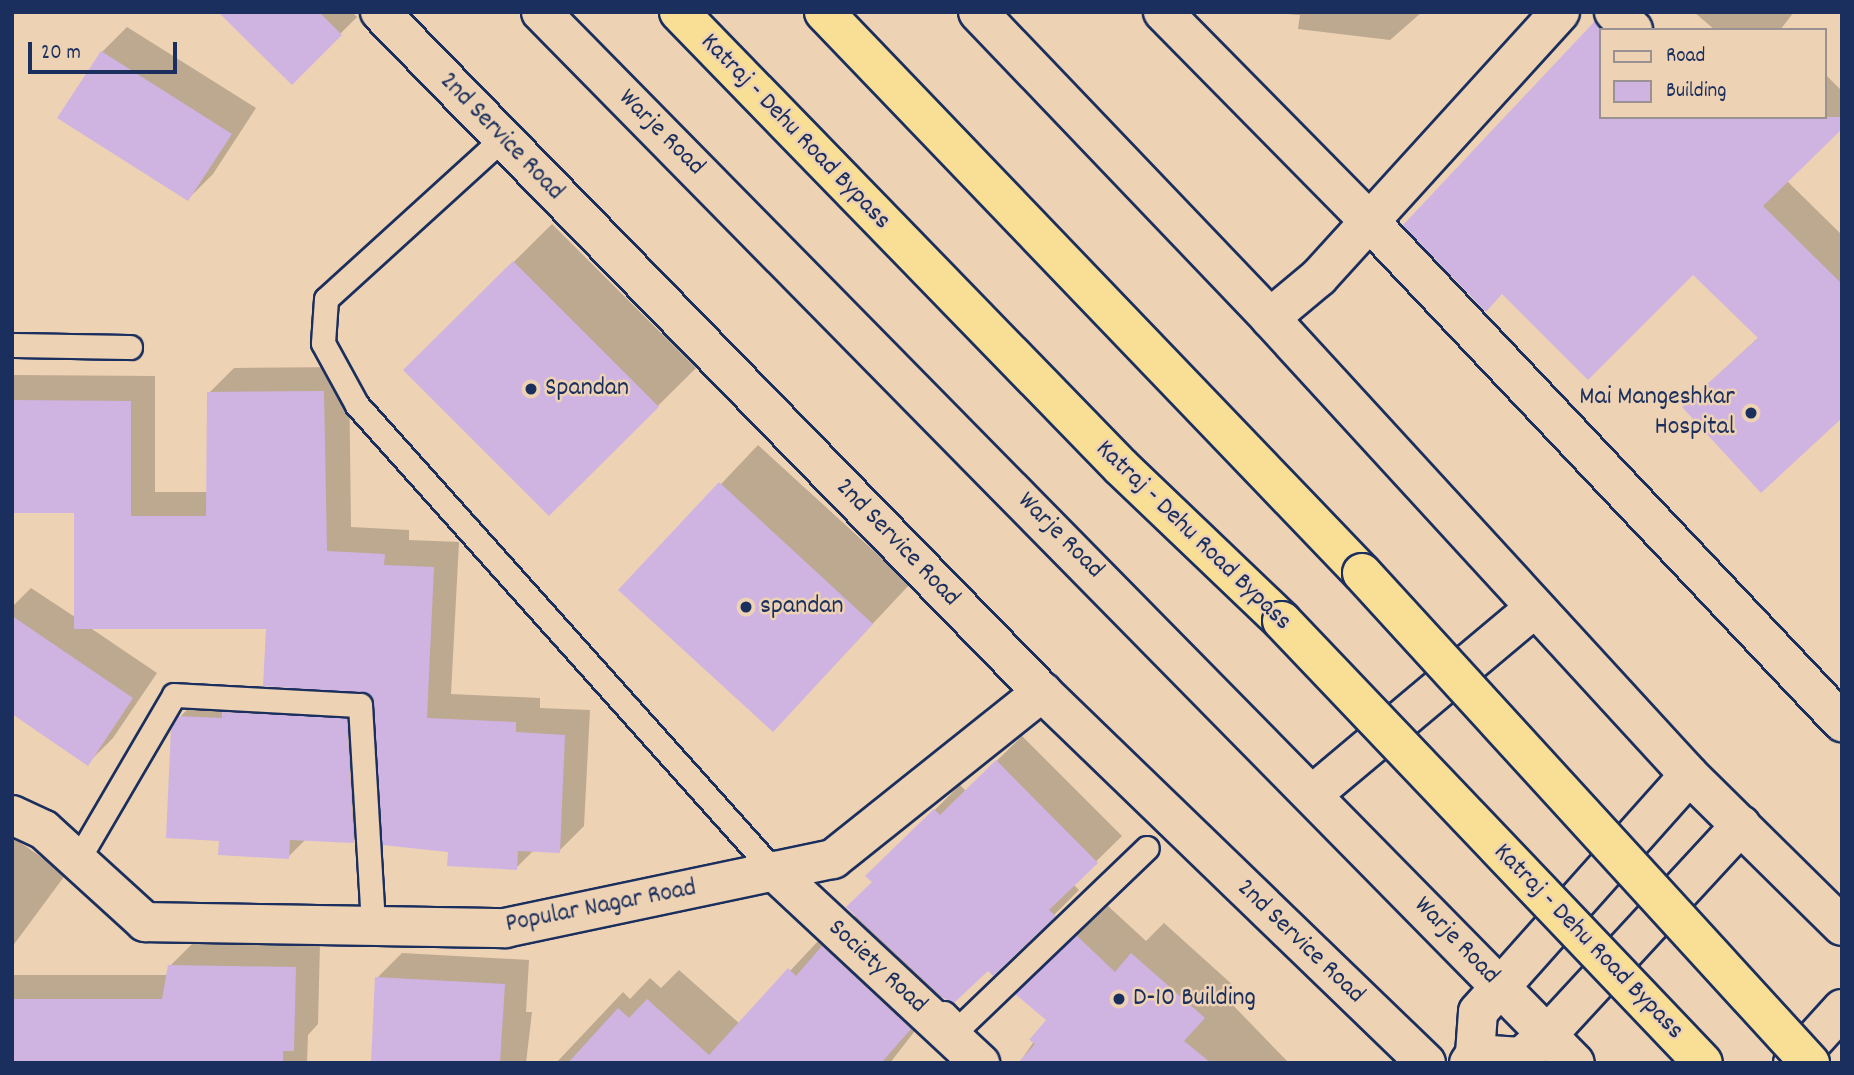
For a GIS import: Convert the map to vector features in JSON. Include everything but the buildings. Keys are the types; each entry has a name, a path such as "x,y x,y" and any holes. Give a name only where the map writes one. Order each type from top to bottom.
{"highway":[{"name":"Katraj - Dehu Road Bypass","path":"679,12 1121,467 1282,621 1703,1063"},
{"path":"824,12 1362,573 1810,1063"}],"street":[{"name":"2nd Service Road","path":"380,12 1042,692 1426,1063"},
{"name":"Warje Road","path":"541,12 1549,1033 1575,1063"},
{"path":"978,12 1270,318 1689,775 1842,926"},
{"path":"1163,12 1370,222 1842,722"},
{"path":"1270,318 1319,276 1560,12"},
{"path":"1614,12 1631,28"},
{"path":"1313,794 1535,608"},
{"name":"Popular Nagar Road","path":"12,815 44,830 145,922 505,928 834,859 1042,692"},
{"path":"1689,775 1478,1012 1472,1058 1521,1057 1549,1033 1741,825"},
{"name":"Society Road","path":"784,869 980,1063"},
{"path":"1793,1063 1842,1009"}],"lane":[{"path":"503,138 326,299 323,343 357,405 784,869 959,1028 1147,848"},
{"path":"12,345 130,347"},
{"path":"77,860 174,695 360,705 373,926"}],"place":[{"name":"Spandan","path":"531,389"},
{"name":"Mai Mangeshkar Hospital","path":"1751,413"},
{"name":"spandan","path":"746,607"},
{"name":"D-10 Building","path":"1119,999"}]}
